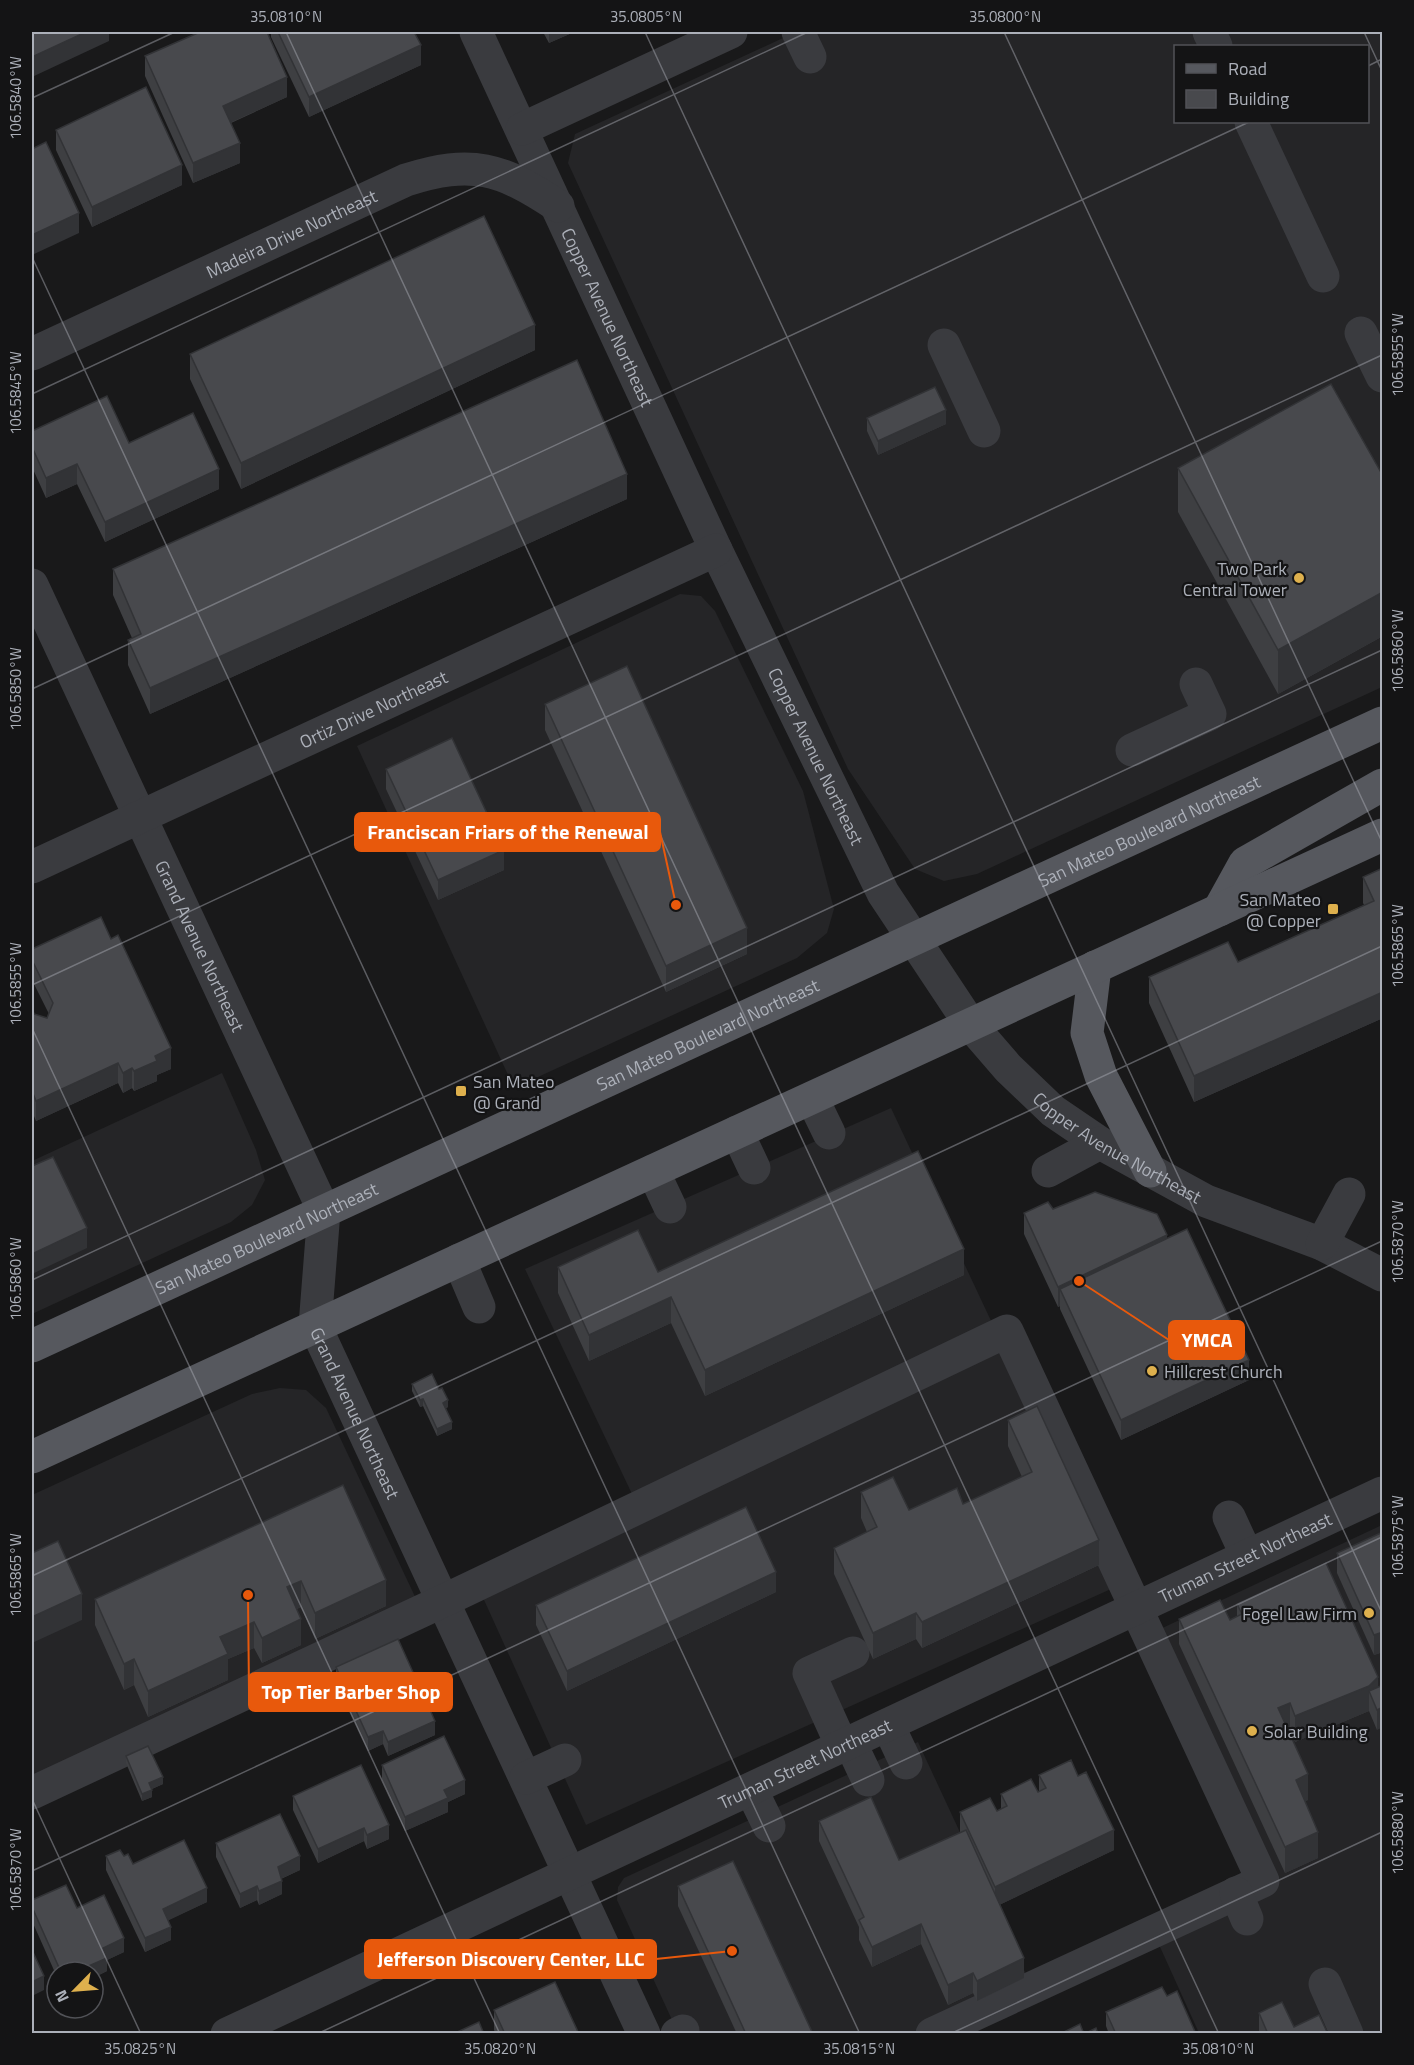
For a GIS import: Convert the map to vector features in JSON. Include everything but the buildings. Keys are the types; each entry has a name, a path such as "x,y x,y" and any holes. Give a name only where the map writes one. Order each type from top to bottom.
{"main road":[{"name":"San Mateo Boulevard Northeast","path":"32,1346 1383,723"},
{"path":"1219,910 1245,863 1383,785"},
{"path":"32,1457 1383,835"},
{"path":"1095,967 1087,1033 1101,1076 1150,1171"}],"street":[{"name":"Copper Avenue Northeast","path":"476,32 716,550 883,893 970,1024 1008,1068 1053,1111 1100,1143 1206,1201 1322,1244 1383,1275"},
{"path":"522,129 731,32"},
{"path":"1251,123 1323,276"},
{"name":"Madeira Drive Northeast","path":"32,354 406,180 434,171 465,167 491,172 522,184 558,206"},
{"path":"1361,333 1383,376"},
{"path":"944,345 984,431"},
{"name":"Ortiz Drive Northeast","path":"32,867 716,550"},
{"name":"Grand Avenue Northeast","path":"32,585 324,1211 315,1326 644,2034"},
{"path":"1132,750 1210,714 1196,684"},
{"path":"812,1098 829,1133"},
{"path":"737,1132 754,1168"},
{"path":"1048,1171 1100,1143"},
{"path":"653,1171 670,1207"},
{"path":"1322,1244 1349,1194"},
{"path":"459,1260 479,1307"},
{"path":"32,1793 443,1601 541,1560 681,1478 839,1402 1007,1331 1089,1480 1137,1608 1263,1881 1241,1906 932,2034"},
{"name":"Truman Street Northeast","path":"227,2034 1383,1493"},
{"path":"1229,1517 1247,1556"},
{"path":"853,1653 809,1673 846,1744 868,1780"},
{"path":"888,1725 906,1763"},
{"path":"526,1778 564,1760"},
{"path":"751,1789 769,1826"},
{"path":"1325,1984 1347,2034"}],"shaded area":[{"path":"796,32 1382,32 1382,687 977,874 944,881 915,869 848,769 568,163 575,134"},
{"path":"680,594 701,596 715,611 803,791 834,909 827,933 797,958 514,1088 357,746"},
{"path":"222,1073 256,1150 265,1180 252,1205 231,1222 32,1314 32,1161"},
{"path":"891,1108 993,1325 633,1496 525,1269"},
{"path":"999,1351 1111,1589 586,1825 480,1591"},
{"path":"280,1388 306,1390 326,1408 427,1622 32,1803 32,1495 252,1394"},
{"path":"1382,1525 1382,2033 1199,2033 1151,1927 1250,1878 1139,1639"},
{"path":"918,1742 1031,1985 922,2033 678,2033 617,1900 618,1887 624,1878"}],"place":[{"name":"Two Park Central Tower","path":"1299,578"},
{"name":"Franciscan Friars of the Renewal","path":"676,905"},
{"name":"San Mateo @ Copper","path":"1333,909"},
{"name":"San Mateo @ Grand","path":"461,1091"},
{"name":"YMCA","path":"1079,1281"},
{"name":"Hillcrest Church","path":"1152,1371"},
{"name":"Top Tier Barber Shop","path":"248,1595"},
{"name":"Fogel Law Firm","path":"1369,1613"},
{"name":"Solar Building","path":"1252,1731"},
{"name":"Jefferson Discovery Center, LLC","path":"732,1951"}]}
